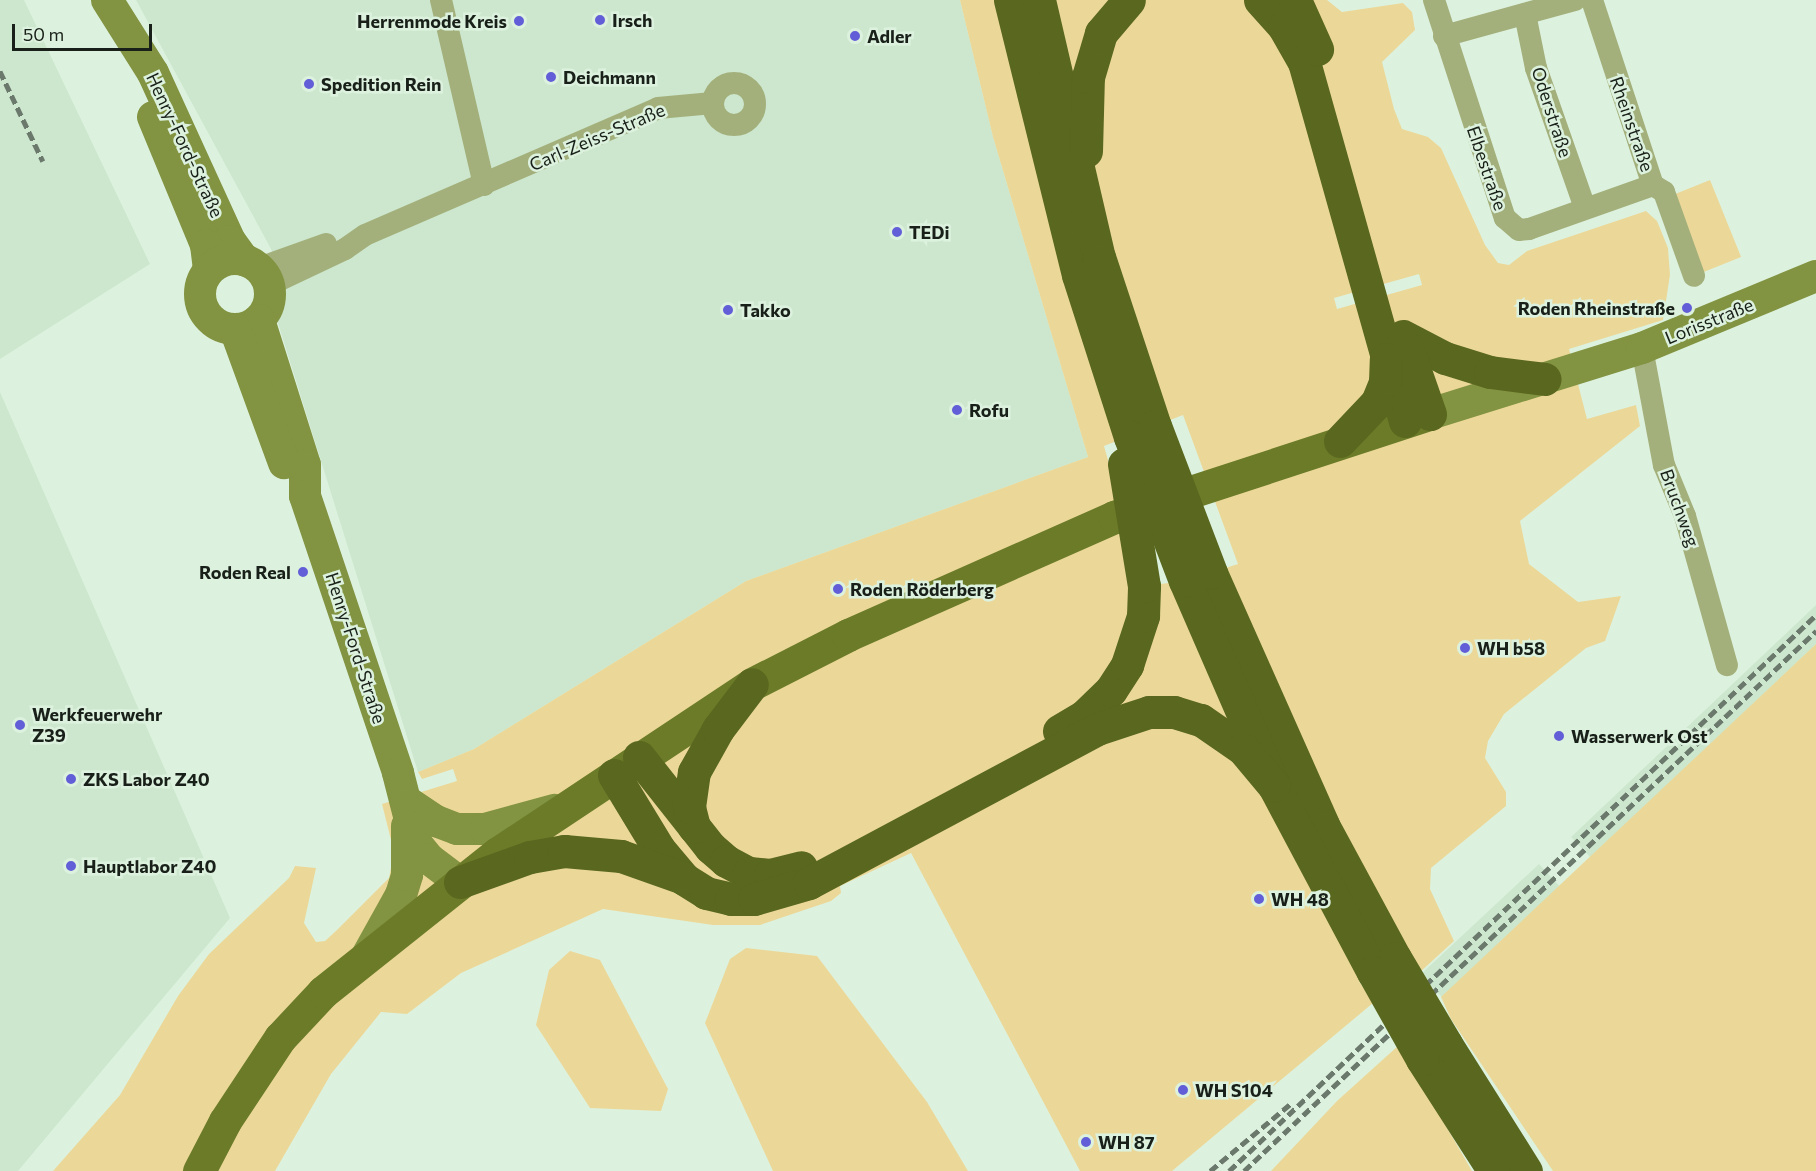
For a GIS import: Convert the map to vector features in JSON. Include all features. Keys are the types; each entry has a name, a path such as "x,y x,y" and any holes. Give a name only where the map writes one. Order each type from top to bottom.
{"highway":[{"path":"1010,0 1033,104 1110,384 1198,577 1323,825 1384,965"},
{"path":"626,766 694,827 726,861 749,873 770,875 795,870 925,805 1084,717 1111,690 1127,665 1137,638 1144,586 1135,435 1100,257 1039,0"},
{"path":"1100,257 1087,159 1088,76 1101,33 1129,0"},
{"path":"1260,0 1284,27 1304,62 1418,418"},
{"path":"1295,0 1320,58 1394,339 1386,382 1377,402 1340,441"},
{"path":"1394,339 1490,372 1545,379"},
{"path":"1198,577 1274,786"},
{"path":"694,827 689,807 694,772 718,729 752,684"},
{"path":"460,882 530,857 564,851 621,856 684,879 706,892 731,899 783,893 809,883 1097,729 1149,712 1174,712 1200,720 1243,749 1274,786 1384,965 1434,1052 1494,1171"},
{"path":"626,766 659,849 684,879"},
{"path":"1434,1052 1526,1171"}],"main road":[{"path":"199,1171 225,1121 280,1038 323,992 460,882 564,807 752,684 848,635 1114,517 1340,441 1418,418"}],"street":[{"name":"Henry-Ford-Straße","path":"106,0 206,245 209,270"},
{"name":"Henry-Ford-Straße","path":"106,0 153,73 230,241 258,271"},
{"path":"441,0 484,185"},
{"name":"Elbestraße","path":"1434,0 1504,218 1519,230 1529,230 1653,185"},
{"path":"1444,36 1529,9 1575,0"},
{"name":"Rheinstraße","path":"1592,0 1653,185 1664,192 1694,276"},
{"name":"Oderstraße","path":"1529,9 1536,68 1585,208"},
{"name":"Carl-Zeiss-Straße","path":"258,271 345,249 365,235 658,108 714,103"},
{"path":"225,260 258,271 269,304 247,324 215,323 202,305 201,286 209,270 225,260"},
{"name":"Lorisstraße","path":"1418,418 1642,348 1816,276"},
{"name":"Henry-Ford-Straße","path":"247,324 304,465 305,496 406,801 416,843 429,859 460,882"},
{"name":"Bruchweg","path":"1642,348 1664,465 1685,516 1727,665"},
{"path":"406,801 436,821 471,830 509,824 564,807"},
{"path":"367,956 401,895 407,875 406,801"}],"shaded area":[{"path":"0,0 24,0 150,264 0,359"},
{"path":"136,0 960,0 993,137 1088,457 746,581 474,749 418,772 278,323 283,284 271,249"},
{"path":"960,0 1327,0 1342,12 1403,3 1412,12 1415,30 1382,62 1394,109 1402,129 1428,137 1441,148 1485,245 1498,263 1509,265 1527,251 1646,211 1657,221 1668,248 1670,275 1663,320 1569,349 1587,419 1636,405 1640,426 1520,521 1529,564 1578,602 1621,596 1605,641 1586,648 1504,714 1488,741 1485,758 1506,792 1506,806 1431,868 1430,889 1454,941 1419,973 1406,950 1359,981 1373,1003 1172,1171 1080,1171 911,853 840,886 841,893 831,901 760,925 713,925 603,909 461,973 407,1014 381,1012 331,1074 275,1171 53,1171 120,1095 178,996 209,954 289,878 295,866 316,868 304,923 316,942 325,941 389,878 394,852 382,804 457,781 453,769 422,779 418,772 474,749 746,581 1088,457 993,137","holes":["1419,274 1422,285 1337,309 1334,298","1183,415 1238,564 1185,581 1144,586 1104,446"]},
{"path":"1710,180 1741,257 1703,272 1672,195"},
{"path":"0,392 230,918 18,1171 0,1171"},
{"path":"1816,605 1816,644 1592,859 1571,837"},
{"path":"1816,644 1816,1171 1553,1171 1451,1019 1441,997"},
{"path":"1539,864 1562,888 1443,999 1421,974"},
{"path":"746,948 817,956 927,1102 968,1171 773,1171 705,1023 730,959"},
{"path":"570,951 600,960 668,1089 661,1111 590,1108 536,1025 549,970"},
{"path":"1399,1045 1472,1171 1271,1171 1337,1101"}],"railway":[{"path":"0,71 43,161"},
{"path":"1229,1171 1816,615"},
{"path":"1244,1171 1816,631"},
{"path":"1210,1171 1290,1104"}],"place":[{"name":"Irsch","path":"600,20"},
{"name":"Herrenmode Kreis","path":"519,21"},
{"name":"Adler","path":"855,36"},
{"name":"Deichmann","path":"551,77"},
{"name":"Spedition Rein","path":"309,84"},
{"name":"TEDi","path":"897,232"},
{"name":"Roden Rheinstraße","path":"1687,308"},
{"name":"Takko","path":"728,310"},
{"name":"Rofu","path":"957,410"},
{"name":"Roden Real","path":"303,572"},
{"name":"Roden Röderberg","path":"838,589"},
{"name":"WH b58","path":"1465,648"},
{"name":"Werkfeuerwehr Z39","path":"20,725"},
{"name":"Wasserwerk Ost","path":"1559,736"},
{"name":"ZKS Labor Z40","path":"71,779"},
{"name":"Hauptlabor Z40","path":"71,866"},
{"name":"WH 48","path":"1259,899"},
{"name":"WH S104","path":"1183,1090"},
{"name":"WH 87","path":"1086,1142"}]}
